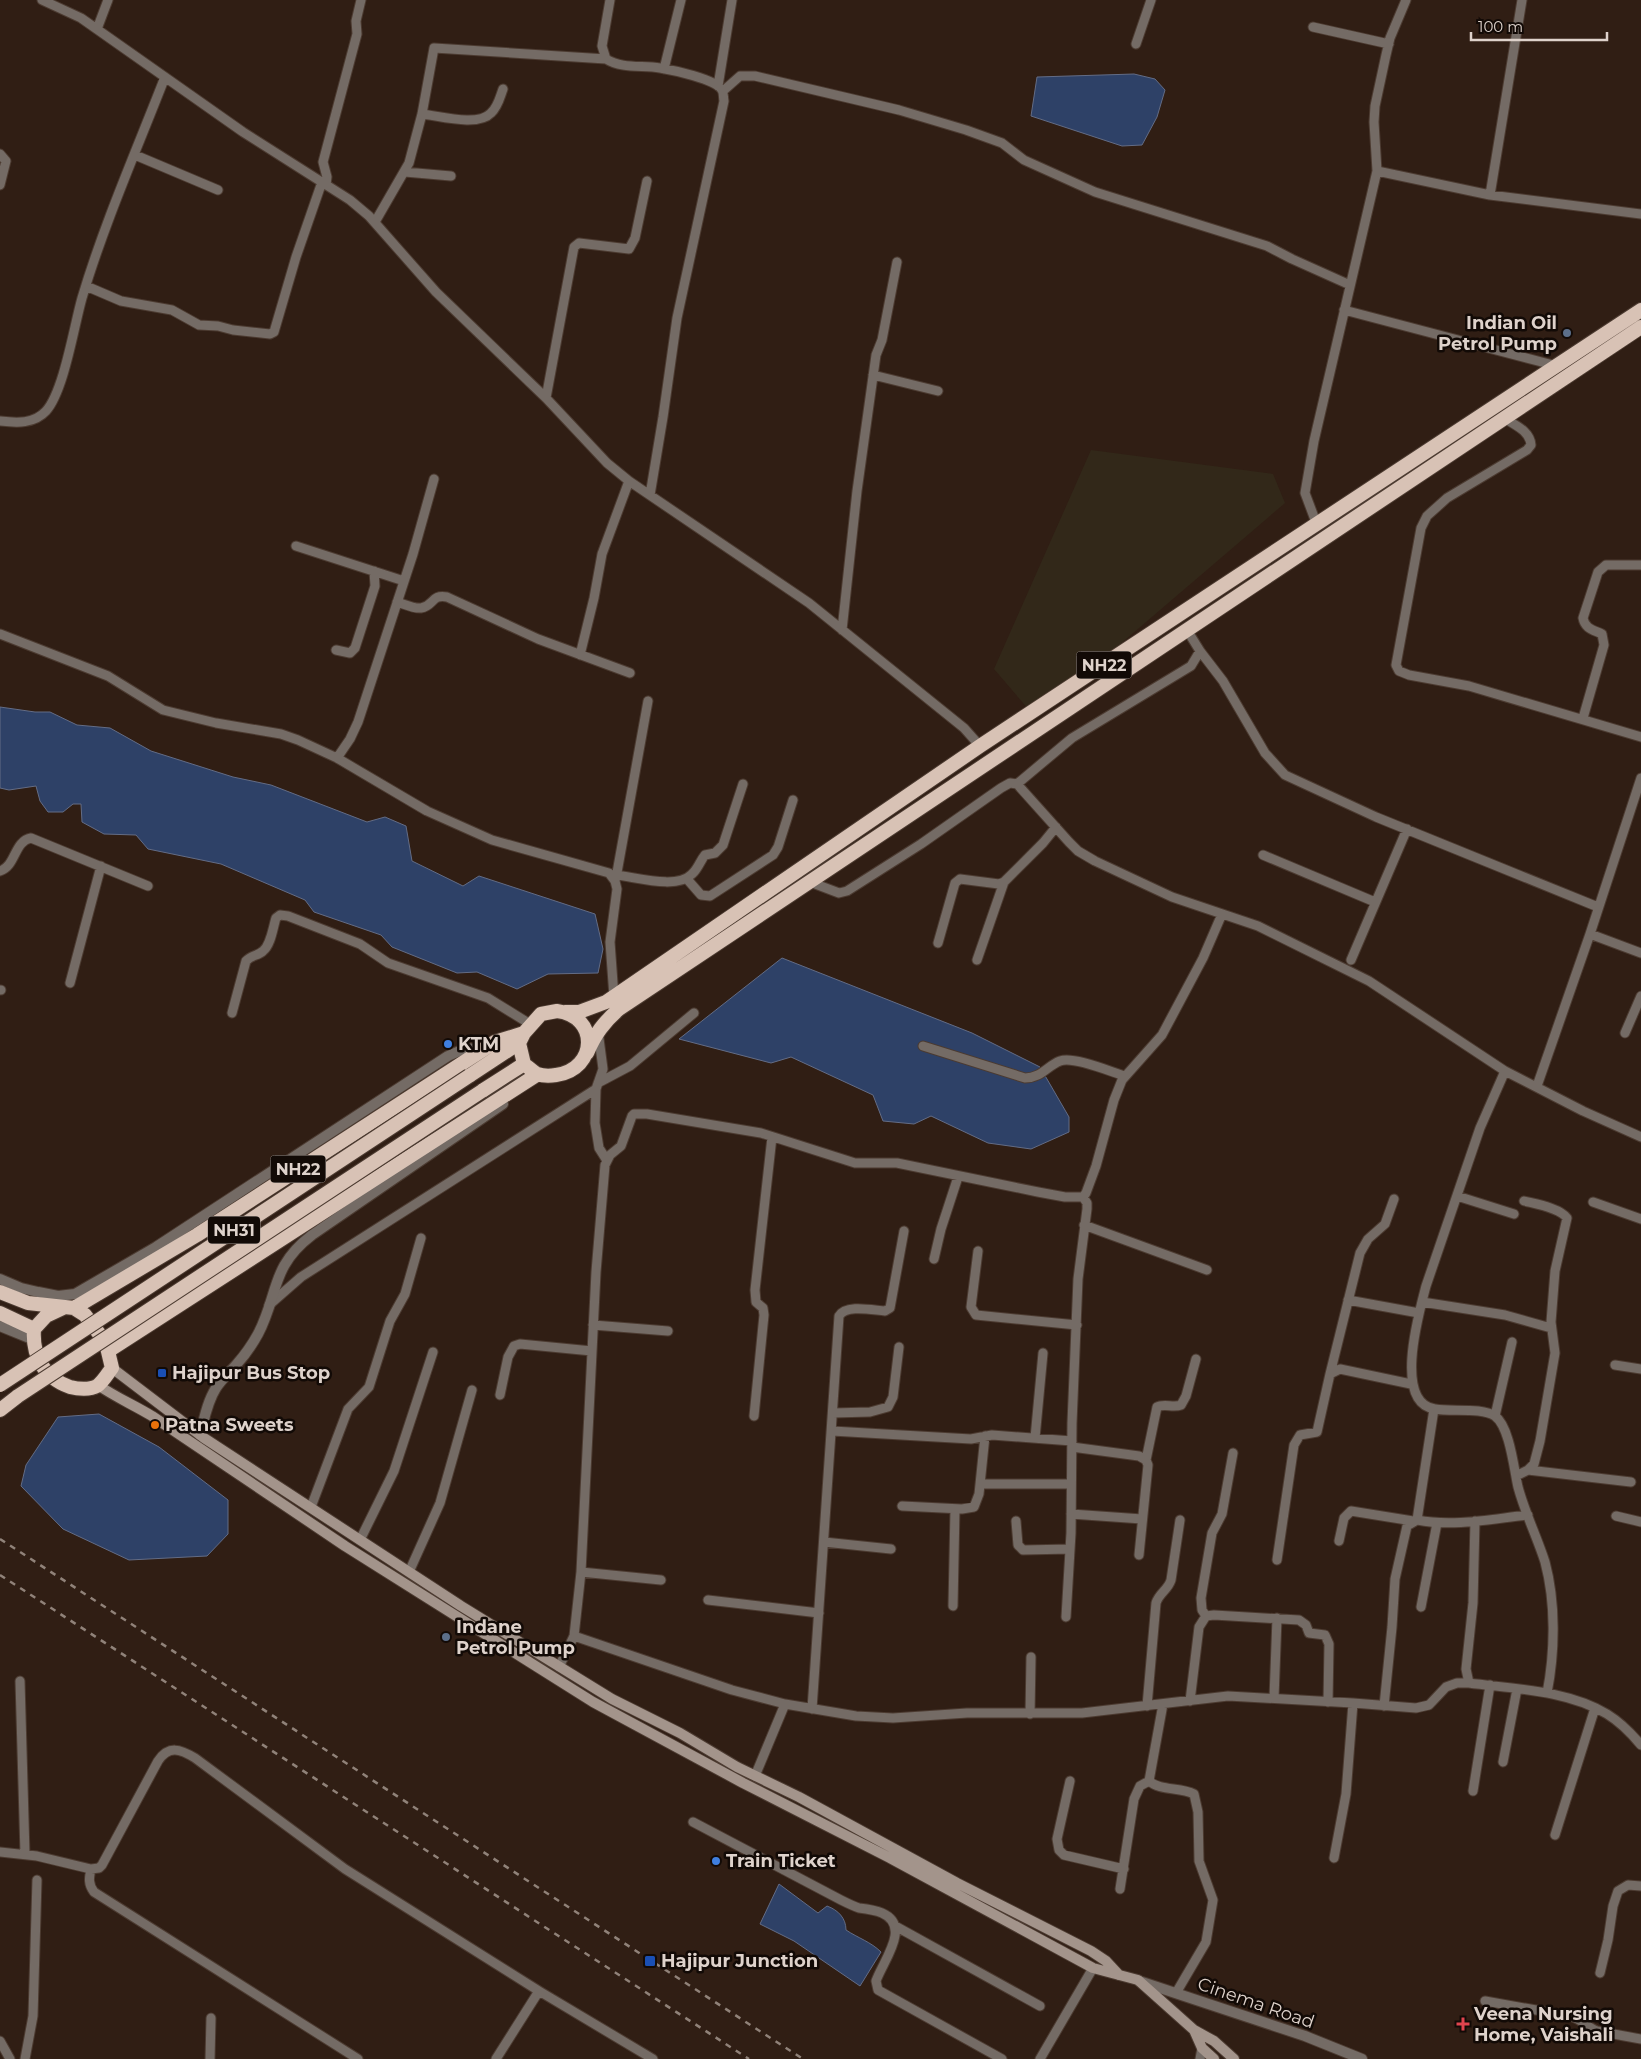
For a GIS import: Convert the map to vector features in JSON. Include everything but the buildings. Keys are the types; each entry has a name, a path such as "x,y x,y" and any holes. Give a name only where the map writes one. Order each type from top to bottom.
{"highway":[{"name":"NH22","path":"34,1334 46,1316 68,1308 196,1235 488,1047 507,1038 524,1034 541,1014 557,1011 580,1012 614,997 980,746 1641,310"},
{"name":"NH22","path":"108,1351 538,1074 549,1076 574,1070 587,1053 598,1030 619,1009 1641,327"},
{"path":"566,1012 585,1028 587,1053"},
{"path":"524,1034 524,1064 538,1074"},
{"name":"NH31","path":"0,1385 469,1076 524,1034"},
{"name":"NH31","path":"0,1410 18,1396 524,1064"},
{"path":"0,1312 34,1334 35,1351 43,1369 52,1378 76,1388 90,1388 98,1385 112,1368 106,1343 85,1315 68,1308 28,1302 10,1293"}],"main road":[{"path":"112,1368 200,1435 486,1622 612,1699 680,1733 755,1776 1091,1951 1106,1961 1119,1975"},
{"path":"98,1385 112,1395 152,1416 291,1511 593,1702 1093,1968 1138,1980 1194,2030 1214,2041 1234,2059"},
{"path":"480,1631 486,1622"},
{"path":"1194,2030 1202,2048 1214,2059"}],"street":[{"path":"42,0 70,12 98,29 243,132 350,200 375,222 436,292 546,398 607,462 629,481 809,603 964,728 980,746"},
{"path":"98,29 108,0"},
{"path":"86,286 117,300 172,310 199,325 262,333 274,332 287,284 323,183 327,177 323,162 357,34 356,20 361,0"},
{"path":"606,59 602,46 610,0"},
{"path":"664,69 681,0"},
{"path":"650,494 678,311 724,101 721,88 732,0"},
{"path":"1136,44 1150,0"},
{"path":"1317,525 1305,493 1314,442 1377,171 1374,143 1375,106 1389,44 1406,0"},
{"path":"1490,194 1522,0"},
{"path":"1313,27 1389,44"},
{"path":"375,222 405,172 422,114 434,48 606,59 618,64 664,69 709,81 721,88"},
{"path":"721,88 740,76 755,76 900,110 958,127 1002,143 1024,160 1095,192 1267,246 1350,285"},
{"path":"0,420 24,422 35,419 47,410 57,392 86,286 166,77"},
{"path":"422,114 469,120 481,119 493,112 503,88"},
{"path":"0,154 6,161 0,185"},
{"path":"135,155 218,190"},
{"path":"1377,171 1490,194 1641,214"},
{"path":"405,172 451,176"},
{"path":"546,398 574,247 578,243 629,249 635,238 647,181"},
{"path":"842,630 857,491 873,374 896,262"},
{"path":"1344,310 1557,366"},
{"path":"873,374 938,391"},
{"path":"1504,418 1526,433 1531,439 1531,445 1527,450 1447,498 1427,516 1421,528 1396,665 1399,671 1409,676 1469,686 1583,718 1641,737"},
{"path":"337,758 350,739 358,722 404,581 434,479"},
{"path":"580,655 594,598 602,554 629,481"},
{"path":"296,546 404,581"},
{"path":"1583,718 1604,645 1602,634 1588,628 1584,624 1583,618 1598,572 1606,565 1641,565"},
{"path":"336,650 350,653 355,648 375,586 374,571"},
{"path":"397,602 419,608 428,605 434,598 440,596 447,597 538,639 630,673"},
{"path":"1188,630 1200,651 1223,681 1265,753 1285,775 1407,830 1598,907"},
{"path":"0,634 108,676 163,710 216,723 281,734 298,740 337,758 427,811 492,840 595,868 609,873 616,878 670,883 687,879 693,874 705,855 715,853 723,846 743,784"},
{"path":"1017,784 1072,738 1190,666 1200,651"},
{"path":"614,997 610,953 617,889 616,878 648,701"},
{"path":"1537,1086 1590,934 1641,778"},
{"path":"810,882 839,893 847,891 921,844 1001,788 1010,783 1017,784 1078,851 1094,861 1172,897 1258,926 1369,981 1505,1071 1583,1111 1641,1137"},
{"path":"687,879 701,895 710,896 773,855 778,847 793,800"},
{"path":"977,960 1004,882 1056,827"},
{"path":"1351,960 1407,830"},
{"path":"0,871 7,867 23,841 31,838 148,886"},
{"path":"1262,855 1375,902"},
{"path":"70,983 101,866"},
{"path":"938,943 954,883 960,879 999,884 1004,882"},
{"path":"1083,1198 1096,1166 1114,1100 1125,1076 1162,1035 1203,958 1222,914"},
{"path":"232,1013 246,961 250,957 263,952 276,918 288,916 352,940 388,963 488,998 524,1034"},
{"path":"1590,934 1641,953"},
{"path":"1625,1033 1641,996"},
{"path":"268,1305 301,1277 630,1066 694,1013"},
{"path":"559,1667 574,1636 581,1572 596,1272 606,1159 598,1148 595,1123 597,1086 603,1069 598,1030"},
{"path":"923,1046 1025,1078 1039,1076 1051,1066 1066,1060 1125,1076"},
{"path":"0,1278 10,1293 58,1296 75,1294 156,1247 448,1056 464,1049 488,1047"},
{"path":"1495,1416 1482,1412 1434,1409 1426,1406 1418,1400 1411,1384 1414,1348 1422,1302 1480,1128 1505,1071"},
{"path":"200,1435 210,1400 216,1387 249,1350 259,1331 284,1264 300,1244 501,1106 518,1092 522,1084"},
{"path":"606,1159 621,1146 632,1116 641,1113 742,1128 855,1162 897,1163 958,1177 1065,1197 1083,1198 1087,1203 1087,1209 1078,1265 1070,1550 1066,1617"},
{"path":"754,1416 764,1315 763,1308 756,1302 754,1290 772,1136"},
{"path":"934,1259 941,1229 958,1177"},
{"path":"1457,1196 1514,1214"},
{"path":"1277,1560 1294,1445 1300,1435 1317,1432 1348,1300 1364,1244 1385,1224 1394,1199"},
{"path":"1516,1476 1528,1470 1534,1464 1554,1365 1555,1353 1551,1328 1551,1310 1555,1271 1567,1218 1564,1214 1524,1200"},
{"path":"1593,1202 1641,1219"},
{"path":"1084,1225 1206,1270"},
{"path":"812,1709 839,1316 841,1312 847,1310 885,1311 890,1308 904,1231"},
{"path":"311,1507 348,1408 369,1387 390,1321 405,1294 421,1238"},
{"path":"978,1251 971,1307 976,1315 1077,1325"},
{"path":"1348,1300 1419,1313"},
{"path":"1422,1302 1505,1315 1551,1328"},
{"path":"593,1325 668,1331"},
{"path":"0,1326 34,1334"},
{"path":"1512,1342 1495,1416 1508,1441 1521,1498 1545,1564 1554,1638 1553,1663 1547,1693"},
{"path":"500,1395 508,1357 514,1346 520,1344 592,1351"},
{"path":"833,1413 870,1412 888,1407 894,1397 899,1348"},
{"path":"360,1540 394,1471 433,1352"},
{"path":"1035,1438 1043,1353"},
{"path":"1139,1555 1148,1465 1146,1460 1157,1407 1161,1405 1177,1407 1182,1405 1196,1359"},
{"path":"1614,1365 1641,1369"},
{"path":"1330,1374 1340,1369 1411,1384"},
{"path":"409,1572 440,1503 472,1390"},
{"path":"1384,1706 1395,1579 1404,1533 1407,1526 1415,1520 1434,1409"},
{"path":"832,1431 971,1439 992,1435 1035,1438 1139,1456 1146,1460"},
{"path":"902,1506 955,1509 970,1509 974,1507 980,1494 985,1436"},
{"path":"1206,1616 1202,1610 1201,1598 1212,1533 1222,1514 1233,1453"},
{"path":"1528,1470 1631,1482"},
{"path":"980,1484 1071,1484"},
{"path":"953,1606 955,1509"},
{"path":"1339,1541 1344,1518 1351,1511 1436,1523 1528,1515"},
{"path":"1071,1514 1142,1519"},
{"path":"1616,1516 1641,1522"},
{"path":"1016,1520 1018,1545 1023,1550 1070,1550"},
{"path":"1147,1706 1156,1603 1169,1586 1180,1520"},
{"path":"1469,1683 1466,1669 1473,1604 1475,1521"},
{"path":"1421,1607 1436,1523"},
{"path":"824,1542 891,1549"},
{"path":"581,1572 661,1580"},
{"path":"708,1600 819,1613"},
{"path":"1206,1616 1278,1618 1304,1621 1309,1632 1321,1634 1328,1639 1328,1702"},
{"path":"1190,1700 1199,1627 1206,1616"},
{"path":"1274,1698 1278,1618"},
{"path":"574,1636 732,1690 785,1704 856,1716 893,1718 967,1713 1082,1713 1228,1696 1416,1708 1429,1705 1446,1687 1457,1683 1469,1683 1547,1693 1577,1701 1595,1708 1640,1739"},
{"path":"1030,1714 1031,1657"},
{"path":"20,1681 25,1854"},
{"path":"1473,1791 1490,1686"},
{"path":"1503,1762 1517,1689"},
{"path":"1334,1858 1346,1794 1353,1703"},
{"path":"755,1776 785,1704"},
{"path":"1120,1890 1134,1799 1140,1786 1149,1780 1163,1704"},
{"path":"1555,1835 1595,1708"},
{"path":"0,1852 25,1854 91,1869 98,1868 102,1865 162,1756 168,1751 180,1750 195,1758 345,1869 539,1991 653,2059"},
{"path":"1149,1780 1159,1786 1188,1791 1194,1794 1198,1812 1199,1861 1213,1900 1206,1942 1176,1993"},
{"path":"1070,1781 1057,1839 1059,1850 1064,1855 1124,1869"},
{"path":"693,1822 841,1900 856,1907 881,1912 890,1917 896,1927 1040,2006"},
{"path":"91,1869 88,1880 94,1892 227,1974 358,2059"},
{"path":"26,2059 33,2016 37,1880"},
{"path":"1600,1973 1608,1940 1613,1906 1618,1891 1628,1885 1641,1886"},
{"path":"896,1927 896,1938 876,1981 878,1990 1002,2059"},
{"path":"1040,2059 1093,1968"},
{"name":"Cinema Road","path":"1138,1980 1305,2036 1362,2059"},
{"path":"496,2059 539,1991"},
{"path":"1485,2001 1570,2016 1578,2018 1590,2029 1641,2039"},
{"path":"210,2059 211,2018"},
{"path":"0,2041 10,2059"},
{"path":"1200,2059 1202,2048"}],"shaded area":[{"path":"1091,450 1273,474 1285,503 1035,717 994,669"}],"water":[{"path":"1134,74 1155,79 1165,90 1157,117 1142,145 1122,146 1031,116 1037,77"},
{"path":"0,707 50,712 77,725 110,728 151,751 233,777 271,785 367,822 385,817 406,826 412,861 463,886 479,876 595,914 603,949 598,973 548,974 517,989 477,972 457,973 392,947 381,935 314,912 305,900 221,864 148,849 136,835 104,834 82,822 81,804 73,804 63,812 48,812 40,801 36,786 9,790 0,788"},
{"path":"782,958 972,1033 1040,1067 1069,1117 1069,1132 1031,1149 988,1143 931,1116 914,1124 883,1121 873,1095 791,1057 771,1063 679,1039"},
{"path":"99,1414 159,1447 228,1500 228,1534 207,1556 129,1560 63,1529 21,1486 26,1465 58,1417"},
{"path":"779,1884 818,1913 827,1906 835,1910 843,1918 846,1930 881,1952 860,1986 794,1941 760,1924"}],"railway":[{"path":"0,1539 803,2059"},
{"path":"0,1575 749,2059"}],"place":[{"name":"Indian Oil Petrol Pump","path":"1567,333"},
{"name":"KTM","path":"448,1044"},
{"name":"Hajipur Bus Stop","path":"162,1373"},
{"name":"Patna Sweets","path":"155,1425"},
{"name":"Indane Petrol Pump","path":"446,1637"},
{"name":"Train Ticket","path":"716,1861"},
{"name":"Hajipur Junction","path":"650,1961"},
{"name":"Veena Nursing Home, Vaishali","path":"1463,2024"}]}
